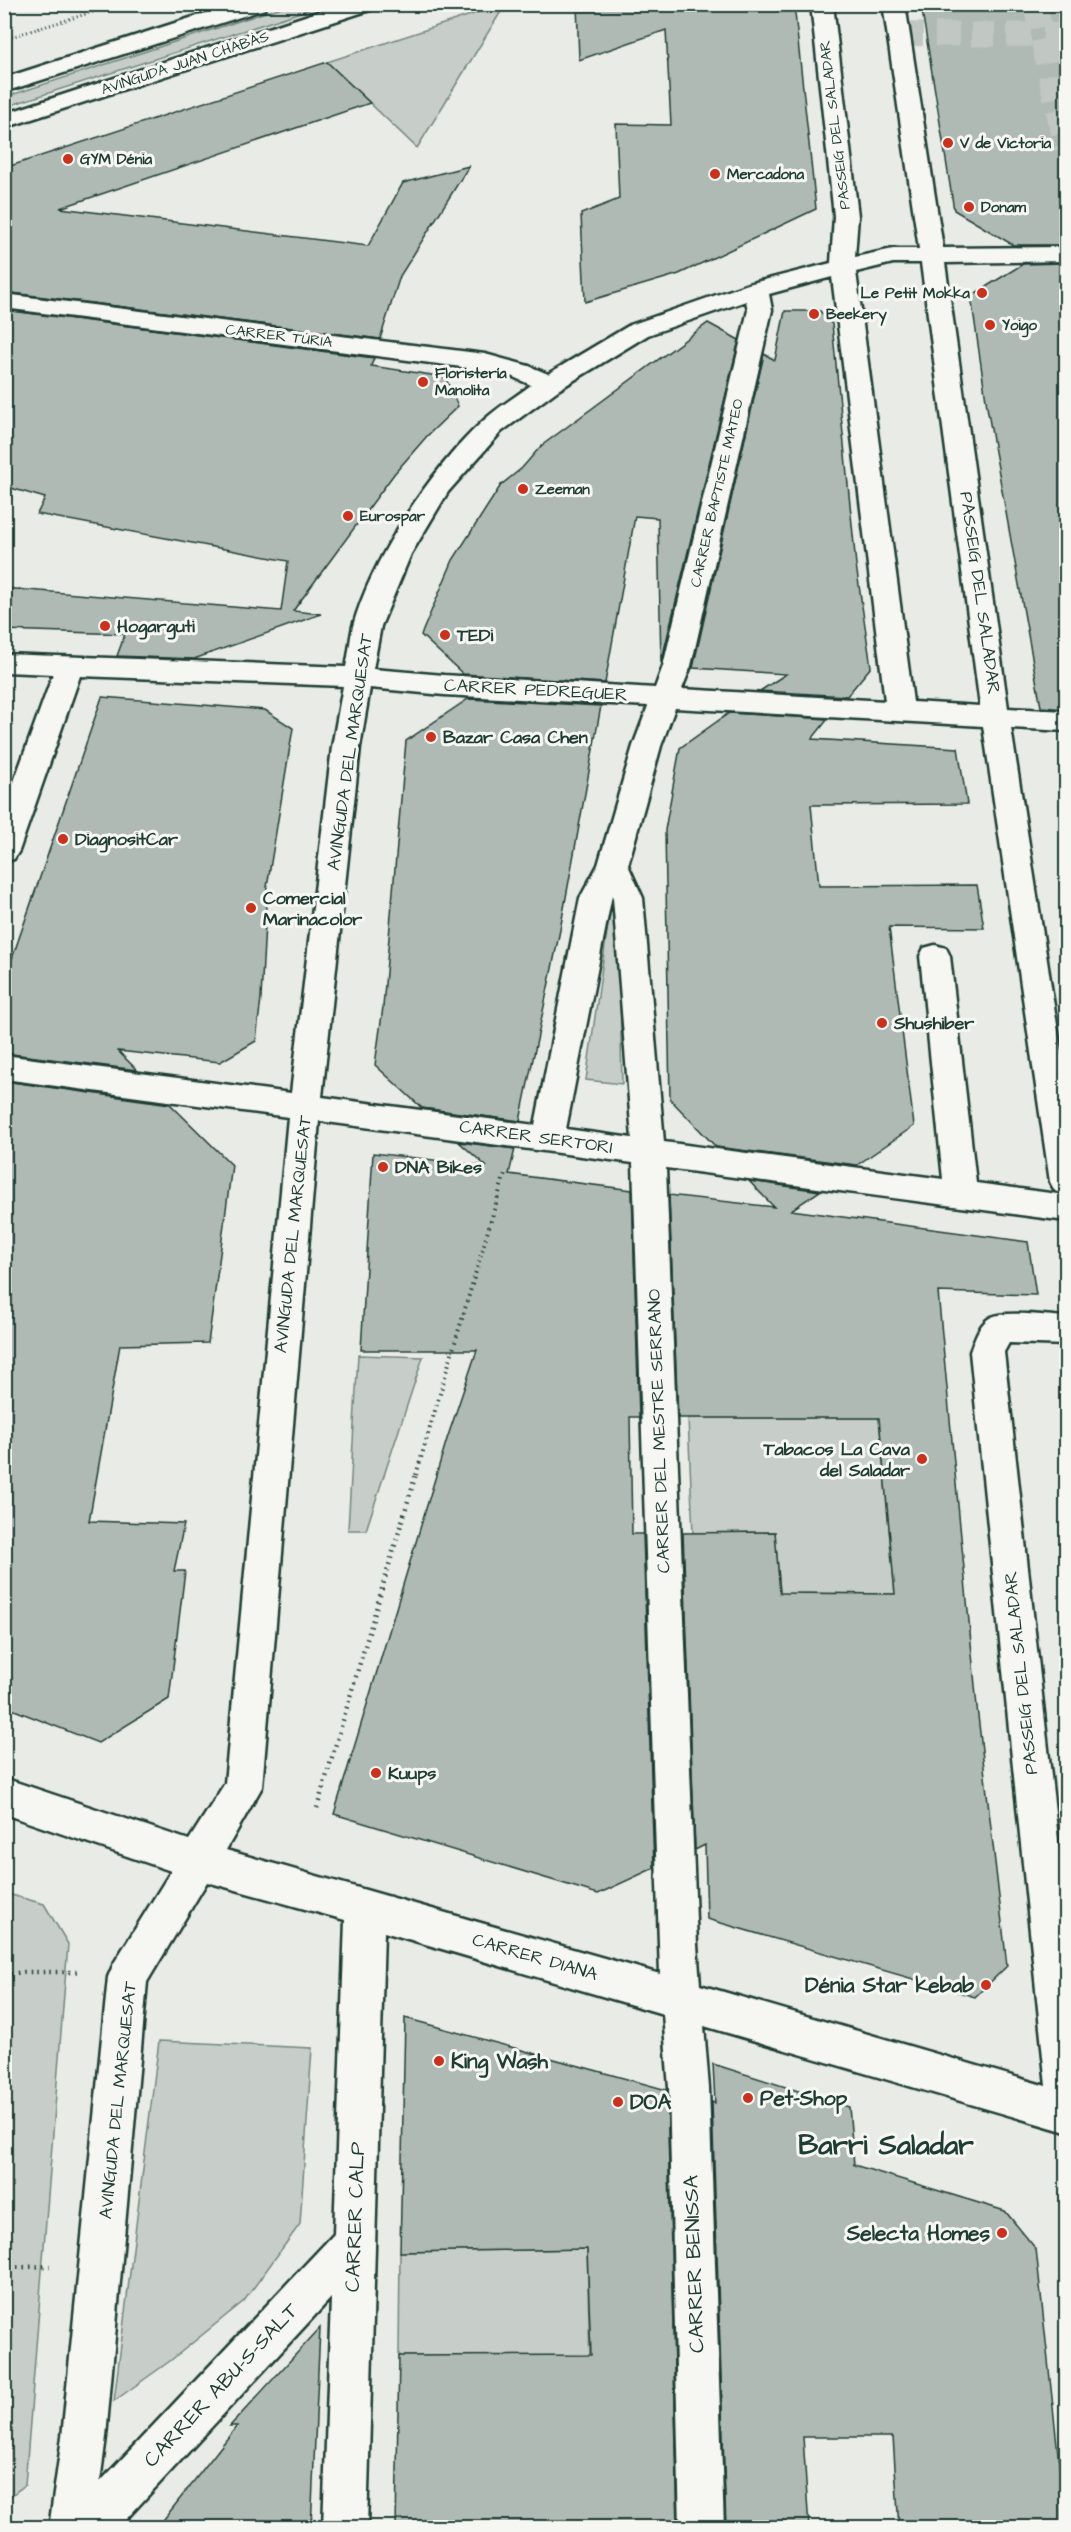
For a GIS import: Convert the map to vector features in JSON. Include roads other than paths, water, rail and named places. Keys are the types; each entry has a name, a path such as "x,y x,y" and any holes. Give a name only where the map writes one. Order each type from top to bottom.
{"street":[{"name":"AVINGUDA JUAN CHABÀS","path":"4,85 257,4"},
{"name":"AVINGUDA JUAN CHABÀS","path":"4,121 365,4"},
{"name":"PASSEIG DEL SALADAR","path":"822,4 846,216 843,266 900,711"},
{"name":"PASSEIG DEL SALADAR","path":"894,4 932,255 996,717 1066,1182"},
{"name":"AVINGUDA DEL MARQUESAT","path":"71,2528 84,2437 128,1977 243,1787 296,1189 346,747 367,626 380,592 398,554 438,487 492,426 549,384 639,330 756,289 843,266 892,256 1066,254"},
{"name":"CARRER BAPTISTE MATEO","path":"666,697 677,666 760,310 756,289"},
{"name":"CARRER TÚRIA","path":"4,301 485,362 520,371 549,384"},
{"name":"CARRER PEDREGUER","path":"4,663 359,677 444,685 1066,721"},
{"path":"4,851 70,666"},
{"path":"548,1139 595,898 613,865 647,746 666,697"},
{"name":"CARRER DEL MESTRE SERRANO","path":"613,865 628,898 649,1152 676,1934 681,2000"},
{"path":"935,956 961,1193"},
{"name":"CARRER SERTORI","path":"4,1067 1066,1208"},
{"name":"PASSEIG DEL SALADAR","path":"1066,1331 1001,1328 993,1338 987,1352 1066,2087"},
{"name":"CARRER DIANA","path":"4,1796 197,1861 365,1907 1066,2112"},
{"name":"CARRER CALP","path":"345,2528 365,1907"},
{"name":"CARRER BENISSA","path":"681,2000 688,2088 702,2528"},
{"name":"CARRER ABU-S-SALT","path":"87,2528 354,2244"}],"tunnel":[{"path":"1035,4 1042,35"},
{"path":"899,34 1042,35"},
{"path":"1042,35 1066,35"},
{"path":"1042,35 1066,148"}],"place":[{"name":"V de Victoria","path":"948,143"},
{"name":"GYM Dénia","path":"68,159"},
{"name":"Mercadona","path":"715,174"},
{"name":"Donam","path":"969,207"},
{"name":"Le Petit Mokka","path":"982,293"},
{"name":"Beekery","path":"814,314"},
{"name":"Yoigo","path":"990,325"},
{"name":"Floristería Manolita","path":"423,382"},
{"name":"Zeeman","path":"523,489"},
{"name":"Eurospar","path":"348,516"},
{"name":"Hogarguti","path":"105,626"},
{"name":"TEDi","path":"445,635"},
{"name":"Bazar Casa Chen","path":"431,737"},
{"name":"DiagnositCar","path":"63,839"},
{"name":"Comercial Marinacolor","path":"251,908"},
{"name":"Shushiber","path":"882,1023"},
{"name":"DNA Bikes","path":"383,1167"},
{"name":"Tabacos La Cava del Saladar","path":"922,1459"},
{"name":"Kuups","path":"376,1773"},
{"name":"Dénia Star kebab","path":"986,1985"},
{"name":"King Wash","path":"439,2061"},
{"name":"Pet-Shop","path":"748,2098"},
{"name":"DOA","path":"618,2102"},
{"name":"Selecta Homes","path":"1002,2233"}],"district":[{"name":"Barri Saladar","path":"886,2145"}]}
